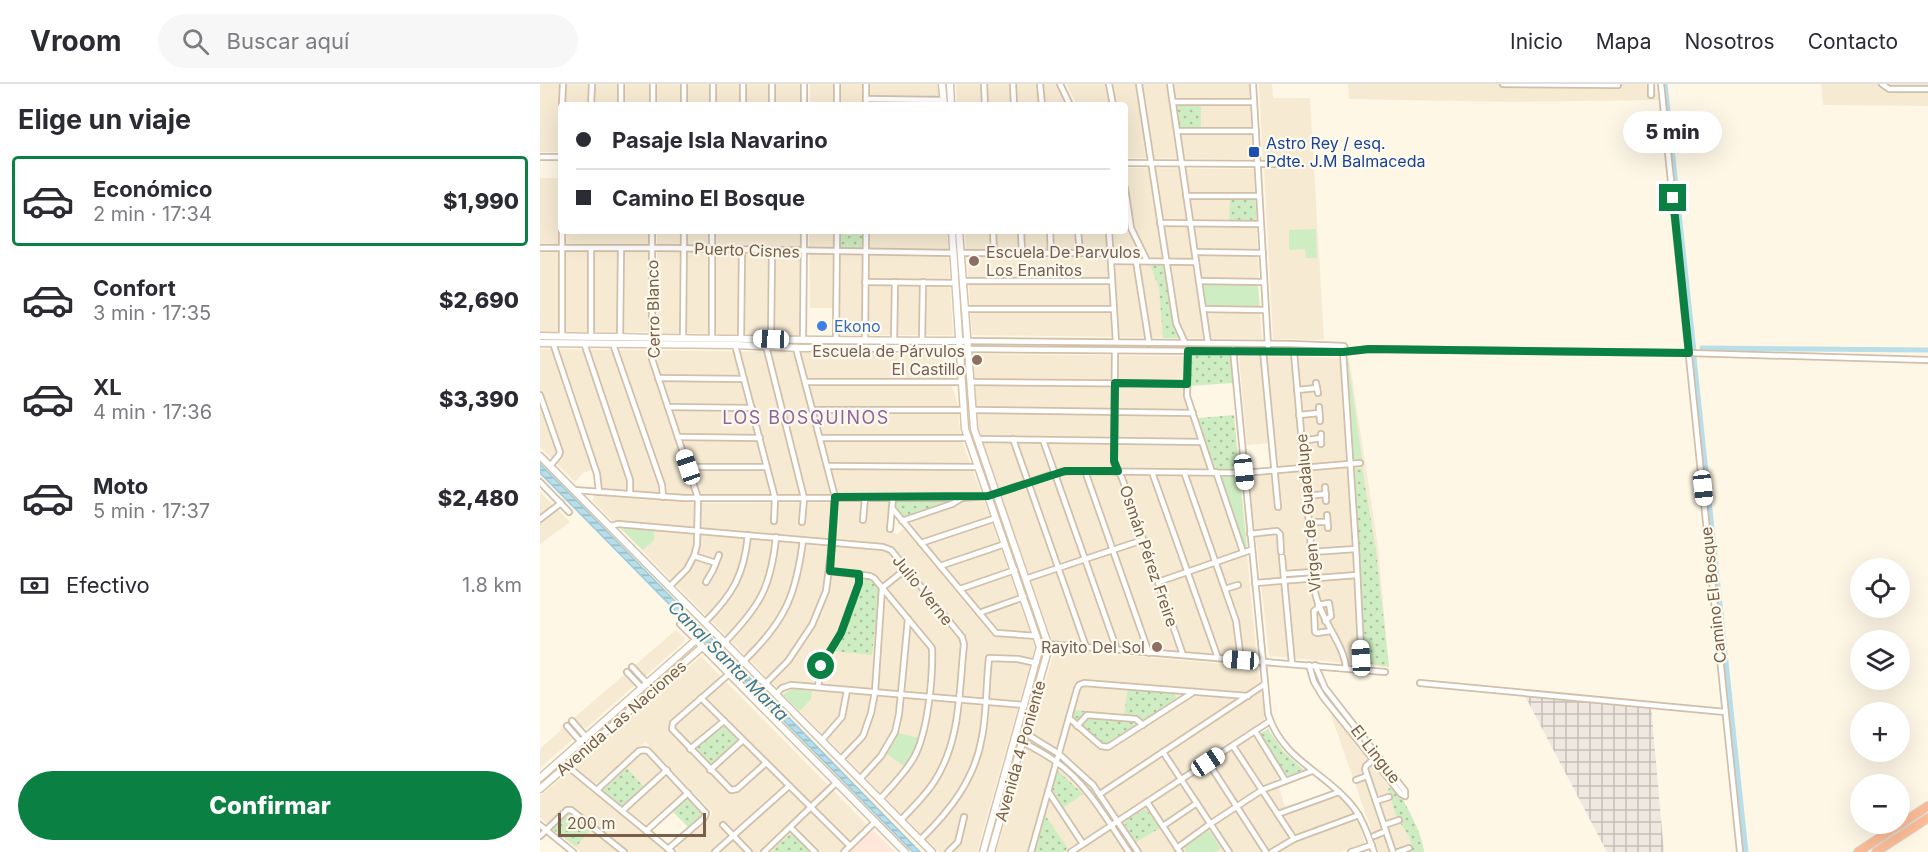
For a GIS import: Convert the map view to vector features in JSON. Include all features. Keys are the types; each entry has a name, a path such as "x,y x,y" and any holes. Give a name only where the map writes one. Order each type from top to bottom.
{"highway":[{"path":"1858,852 1928,806"},
{"path":"1876,852 1928,818"}],"street":[{"path":"562,102 563,84"},
{"path":"591,102 592,84"},
{"path":"621,84 621,102"},
{"path":"653,84 653,102"},
{"path":"684,84 684,102"},
{"path":"713,84 713,102"},
{"path":"743,84 743,102"},
{"path":"772,84 772,102"},
{"path":"804,84 804,102"},
{"path":"837,84 837,102"},
{"path":"866,84 866,102"},
{"path":"942,84 944,102"},
{"path":"950,84 951,102"},
{"path":"984,84 985,102"},
{"path":"1013,84 1014,102"},
{"path":"1040,84 1042,102"},
{"path":"1060,84 1069,102"},
{"path":"1109,84 1112,102"},
{"path":"1139,84 1176,323 1185,343"},
{"path":"1170,84 1208,343"},
{"path":"1253,84 1268,344 1266,351 1278,507"},
{"path":"1503,84 1625,86"},
{"path":"1651,84 1651,94"},
{"name":"Camino El Bosque","path":"1661,84 1740,852"},
{"path":"1882,84 1889,89 1928,89"},
{"path":"1173,102 1254,102"},
{"path":"1177,130 1256,131"},
{"path":"540,157 558,157"},
{"path":"1128,163 1275,164"},
{"path":"1186,196 1259,196"},
{"path":"1128,208 1131,228 1147,261"},
{"path":"1160,223 1261,224"},
{"path":"562,234 562,337"},
{"name":"Cerro Blanco","path":"652,234 651,359 698,498 694,556 687,569 669,587"},
{"path":"683,338 684,234"},
{"path":"712,234 712,338"},
{"path":"803,340 804,234"},
{"path":"836,340 837,234"},
{"path":"865,341 866,234"},
{"name":"Avenida 4 Poniente","path":"952,234 955,283 977,439 1048,644 1048,654 991,852"},
{"name":"Avenida 4 Poniente","path":"959,234 964,309 963,410 968,438 1041,647 983,852"},
{"path":"993,234 994,253"},
{"path":"1021,234 1022,253"},
{"path":"1050,234 1051,253"},
{"path":"1078,234 1080,253"},
{"path":"1109,234 1116,342"},
{"name":"Puerto Cisnes","path":"540,248 953,254"},
{"path":"591,248 591,337"},
{"path":"621,248 621,337"},
{"path":"741,338 742,250"},
{"path":"771,339 772,251"},
{"path":"1195,252 1263,253"},
{"path":"961,253 1111,253"},
{"path":"1111,261 1196,262"},
{"path":"1136,261 1149,343"},
{"path":"963,281 1112,281"},
{"path":"1199,281 1264,282"},
{"path":"866,282 955,283"},
{"path":"894,341 895,282"},
{"path":"922,341 923,282"},
{"path":"964,309 1114,309"},
{"path":"1203,309 1266,310"},
{"path":"540,336 621,337 651,341 796,348 1116,342 1344,346 1362,670"},
{"path":"540,343 613,344 683,338 741,338 922,341 963,345 1115,350 1343,352 1369,349 1689,353 1928,360"},
{"path":"553,343 597,474 599,492"},
{"path":"584,343 630,480 630,494"},
{"path":"613,344 662,485 663,497"},
{"path":"1233,344 1251,549 1270,721 1275,733 1286,748 1350,802 1359,815 1374,852"},
{"path":"735,345 775,498 774,521"},
{"path":"766,346 804,498 802,522"},
{"path":"766,683 788,661 808,632 823,599 830,571 835,497 796,348"},
{"name":"Osmán Pérez Freire","path":"1115,350 1114,461 1183,655"},
{"path":"1188,351 1187,396 1243,552"},
{"name":"Virgen de Guadalupe","path":"1294,351 1311,552 1318,606 1345,661 1346,668"},
{"path":"658,378 744,379"},
{"path":"805,382 962,381"},
{"path":"970,382 1187,384"},
{"path":"1297,390 1317,388"},
{"path":"540,395 560,452 550,466"},
{"path":"668,407 752,408"},
{"path":"1318,407 1320,421"},
{"path":"812,410 963,410"},
{"path":"972,410 1192,412"},
{"path":"1299,415 1319,413"},
{"path":"678,437 760,438"},
{"path":"820,438 968,438"},
{"path":"1302,441 1321,438"},
{"path":"977,439 1202,442"},
{"path":"1013,439 1086,647"},
{"path":"1043,440 1117,650"},
{"path":"540,456 932,852"},
{"path":"574,490 698,498 962,498 996,494 1056,473 1085,471 1244,472 1360,463"},
{"path":"827,466 978,467"},
{"path":"688,467 767,467"},
{"path":"1085,471 1149,652"},
{"path":"1152,472 1218,658"},
{"path":"1184,472 1237,624 1241,660"},
{"path":"540,482 569,512"},
{"path":"1325,487 1326,501"},
{"path":"1306,496 1326,494"},
{"path":"863,520 865,498"},
{"path":"890,529 893,498"},
{"path":"903,521 952,504 962,498"},
{"path":"540,519 561,503"},
{"path":"892,508 996,633 1038,636"},
{"path":"1327,515 1328,528"},
{"path":"921,543 996,518"},
{"path":"1309,522 1327,522"},
{"name":"Julio Verne","path":"611,526 618,524 888,548 963,639 954,736 944,763 928,791 901,820"},
{"path":"1250,534 1278,531 1292,664"},
{"path":"705,622 725,602 738,581 746,558 748,535"},
{"path":"725,642 751,613 764,592 772,569 776,537"},
{"path":"744,661 769,636 785,611 799,574 803,540"},
{"path":"1025,579 1143,540"},
{"path":"940,566 1005,544"},
{"path":"1158,582 1251,549"},
{"path":"1311,552 1356,549"},
{"path":"706,582 719,555"},
{"path":"694,556 716,563"},
{"path":"841,759 866,731 872,713 882,588 906,569"},
{"path":"960,589 1014,570"},
{"path":"830,571 870,576 932,648 927,714 916,753 901,776 880,799"},
{"path":"1284,574 1313,572"},
{"path":"818,687 821,666 841,633 859,583 859,574"},
{"path":"1255,583 1357,575"},
{"path":"1225,589 1238,585"},
{"path":"979,613 1024,597"},
{"path":"1325,621 1331,615 1329,603 1318,606 1314,611 1315,632 1330,631"},
{"path":"860,779 881,756 891,741 897,724 908,619"},
{"path":"680,624 905,852"},
{"name":"Avenida Las Naciones","path":"540,777 696,640"},
{"path":"1048,644 1385,672"},
{"name":"Avenida Las Naciones","path":"540,789 702,647"},
{"path":"920,840 949,809 970,775 981,744 990,657 1037,663"},
{"name":"El Lingue","path":"1309,665 1314,682 1323,698 1405,796 1405,791 1325,688 1315,666"},
{"path":"633,667 647,683"},
{"path":"627,672 642,688"},
{"path":"729,674 672,726 672,730 728,788 734,790 766,763"},
{"path":"1031,852 1079,685 1084,683 1248,696"},
{"path":"1420,683 1725,712"},
{"path":"1100,794 1265,684"},
{"path":"776,694 782,688 792,685 1025,705"},
{"path":"822,740 842,717 847,690"},
{"path":"1176,690 1179,701"},
{"path":"1068,718 1106,748 1193,692"},
{"path":"1230,694 1232,706"},
{"path":"701,698 850,846"},
{"path":"1066,727 1077,726 1087,715 1136,719 1143,725"},
{"path":"572,721 584,739"},
{"path":"690,749 724,721"},
{"path":"1071,852 1270,721"},
{"path":"567,726 584,739"},
{"path":"1255,731 1285,780"},
{"path":"1025,733 1059,754 1084,776 1100,794 1138,852"},
{"path":"710,770 743,740"},
{"path":"1023,742 1056,762 1090,795 1129,852"},
{"path":"1233,746 1294,839"},
{"path":"566,765 670,851 706,815 706,811 648,751 641,750 597,790"},
{"path":"1163,752 1228,850 1221,852"},
{"path":"1374,759 1365,767 1386,831 1395,852 1409,848"},
{"path":"1208,762 1266,852"},
{"path":"622,811 667,771"},
{"path":"1147,802 1179,850 1210,824 1262,790 1312,771"},
{"path":"1356,780 1367,776"},
{"path":"766,851 836,783"},
{"path":"715,852 789,786"},
{"path":"1048,791 1083,844"},
{"path":"1278,814 1339,792"},
{"path":"646,831 688,793"},
{"path":"1376,801 1389,797"},
{"path":"1163,826 1197,803"},
{"path":"540,836 570,809 624,852"},
{"path":"1272,852 1294,839 1359,815"},
{"path":"948,852 958,842 964,817"},
{"path":"1384,825 1399,820"},
{"path":"844,852 875,822"},
{"path":"540,825 573,852"},
{"path":"723,825 749,852"},
{"path":"790,828 815,852"},
{"path":"1374,837 1386,831"},
{"path":"1351,852 1372,845"}],"shaded area":[{"path":"540,84 649,84 649,102 558,102 558,152 540,152"},
{"path":"657,84 801,84 801,102 657,102"},
{"path":"810,84 938,84 939,102 810,102"},
{"path":"956,84 1057,84 1066,102 957,102"},
{"path":"1066,84 1249,84 1253,159 1128,158 1128,102 1075,102"},
{"path":"1259,84 1272,84 1273,98 1310,98 1324,340 1273,339 1264,169 1277,168 1276,161 1263,160"},
{"path":"1348,84 1655,84 1658,100 1510,102 1349,99"},
{"path":"1821,84 1928,84 1928,106 1823,105"},
{"path":"1128,168 1254,169 1259,280 1196,280 1202,312 1260,312 1262,339 1119,337 1113,234 1128,234 1128,229 1130,233 1135,232 1128,187"},
{"path":"540,178 558,178 558,234 649,234 648,332 540,332"},
{"path":"657,234 800,234 800,335 657,333"},
{"path":"809,234 947,234 953,335 839,335 839,308 810,308"},
{"path":"965,234 1106,234 1113,337 972,335"},
{"path":"540,349 942,354 946,370 946,384 951,384 957,401 961,438 981,493 686,495 602,488 598,469 584,472 575,482 540,447"},
{"path":"973,354 1186,356 1185,394 1243,556 1247,555 1257,659 1052,640 978,430"},
{"path":"1241,356 1349,358 1378,546 1389,667 1269,654 1249,479 1254,475 1277,474 1273,443 1247,445 1239,358"},
{"path":"540,492 570,522 540,544"},
{"path":"594,493 694,503 891,502 887,531 897,534 908,525 908,520 960,502 984,500 1035,647 977,852 939,852 593,501"},
{"path":"676,630 685,638 684,642 586,728 574,718"},
{"path":"1055,649 1258,667 1265,717 1251,729 1281,777 1276,779 1287,812 1340,796 1359,823 1365,843 1341,852 996,852"},
{"path":"701,656 867,825 839,852 677,852 676,847 713,813 645,742 598,783 594,783 576,768 576,765"},
{"path":"1525,696 1651,706 1664,852 1607,852"},
{"path":"1332,714 1406,808 1421,839 1422,852 1379,852"},
{"path":"563,728 572,738 571,741 540,768 540,749"},
{"path":"642,753 662,771 644,787 627,768"},
{"path":"567,773 570,773 666,852 581,852 540,818 540,796"},
{"path":"665,774 684,793 647,826 626,809"},
{"path":"873,830 895,852 850,852"}],"green space":[{"path":"1176,104 1201,104 1201,129 1180,130"},
{"path":"1230,198 1255,198 1257,223 1229,223"},
{"path":"1316,229 1317,258 1306,258 1305,249 1289,250 1289,230"},
{"path":"839,234 864,234 864,251 839,251"},
{"path":"1150,264 1164,264 1173,322 1182,338 1163,338 1159,288"},
{"path":"1203,284 1258,285 1260,308 1206,307"},
{"path":"1189,353 1231,354 1233,383 1190,386"},
{"path":"1348,359 1362,459 1353,460 1346,360"},
{"path":"1234,415 1239,469 1214,469 1198,418"},
{"path":"1362,468 1376,550 1389,667 1366,663 1353,469"},
{"path":"1220,477 1240,477 1247,547 1245,548"},
{"path":"895,501 954,501 903,518 895,509"},
{"path":"624,527 654,529 654,540 643,550 622,529"},
{"path":"861,576 870,577 880,587 872,655 834,651 855,605"},
{"path":"792,689 812,691 811,699 800,711 783,695"},
{"path":"1128,689 1175,694 1176,699 1108,743 1104,743 1072,717 1075,710 1124,715"},
{"path":"722,726 725,726 737,742 714,763 710,763 698,747"},
{"path":"1268,729 1284,752 1304,770 1287,776 1259,734"},
{"path":"897,733 920,738 905,767 886,753"},
{"path":"627,768 644,787 624,806 621,806 604,793 604,789"},
{"path":"1058,771 1083,794 1063,808 1051,789"},
{"path":"1395,785 1417,827 1424,852 1412,852 1409,837 1397,817 1388,789"},
{"path":"687,798 702,812 702,815 688,827 672,811"},
{"path":"1145,809 1160,828 1136,842 1125,825 1125,821"},
{"path":"571,813 591,829 576,847 552,829"},
{"path":"1045,815 1068,849 1063,852 1035,852"},
{"path":"1207,831 1210,832 1220,849 1215,852 1186,852 1184,846"},
{"path":"790,834 810,852 775,852 773,850"}],"water":[{"name":"Canal Santa Marta","path":"540,464 920,852 913,852 540,473"}],"waterway":[{"path":"1665,84 1694,351"},
{"path":"1702,348 1928,350"},
{"path":"1694,358 1746,852"}],"place":[{"name":"Astro Rey / esq. Pdte. J.M Balmaceda","path":"1254,152"},
{"name":"Escuela De Parvulos Los Enanitos","path":"974,261"},
{"name":"Ekono","path":"822,326"},
{"name":"Escuela de Párvulos El Castillo","path":"977,360"},
{"name":"Rayito Del Sol","path":"1157,647"}],"district":[{"name":"LOS BOSQUINOS","path":"806,418"}],"route":[{"path":"821,666 847,620 859,583 859,574 830,571 835,497 962,498 988,496 1065,471 1118,471 1114,461 1115,383 1187,384 1188,351 1343,352 1369,349 1689,353 1673,198"}]}
